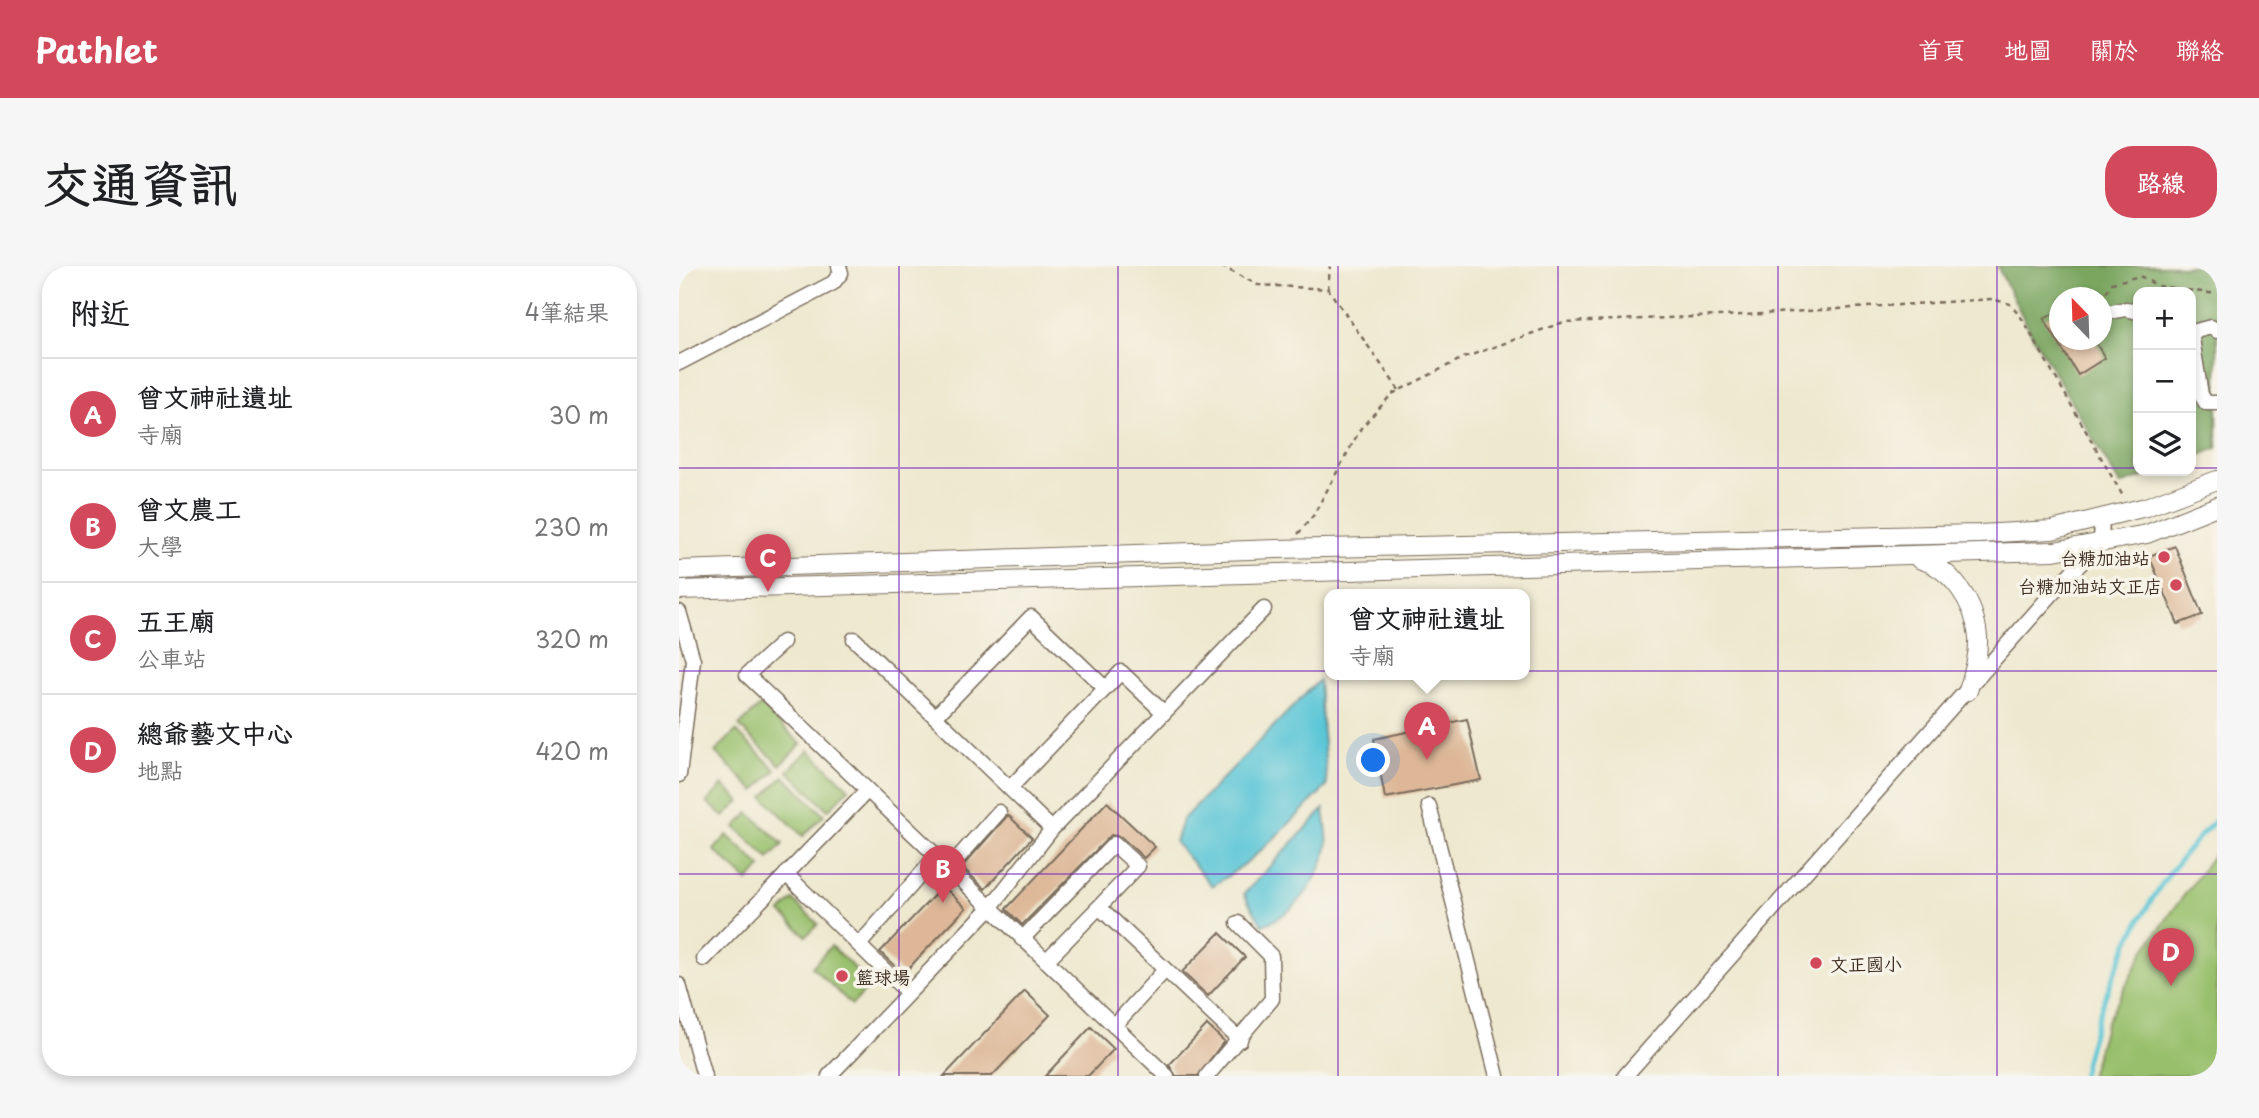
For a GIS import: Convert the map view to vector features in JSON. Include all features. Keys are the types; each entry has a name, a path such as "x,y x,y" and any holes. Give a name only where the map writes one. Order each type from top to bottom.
{"main road":[{"path":"679,570 1277,550 1979,534 2052,530 2128,511 2217,481"},
{"path":"679,590 2054,551 2147,534 2217,506"},
{"path":"1909,557 1932,563 1944,570 1959,587 1972,612 1977,649 1968,691"}],"street":[{"path":"679,363 834,282 841,273 839,266"},
{"path":"2112,309 2133,311"},
{"path":"2196,331 2211,327 2217,331"},
{"path":"2196,397 2206,403 2217,403"},
{"path":"1625,1076 2063,582 2101,543 2102,517"},
{"path":"829,1076 990,908 1052,829 1264,609"},
{"path":"679,612 693,660 679,775"},
{"path":"935,717 1031,617 1105,688"},
{"path":"854,639 1052,829"},
{"path":"783,642 747,675 866,792 1167,1076"},
{"path":"1010,788 1121,672 1164,713"},
{"path":"704,959 866,792"},
{"path":"1429,806 1497,1076"},
{"path":"949,869 999,812"},
{"path":"1022,939 1114,844 1138,866 1046,961"},
{"path":"859,945 936,857"},
{"path":"786,874 908,993"},
{"path":"1098,907 1240,1040"},
{"path":"1207,1076 1272,999 1271,956 1238,923"},
{"path":"1114,1026 1165,970"},
{"path":"679,985 704,1076"}],"path":[{"path":"1221,266 1258,285 1328,289"},
{"path":"1330,266 1328,289 1399,390"},
{"path":"2109,287 2112,282 2140,276 2158,286 2217,294"},
{"path":"1277,550 1291,541 1313,516 1361,428 1399,390 1463,358 1564,322 1745,315 1992,299 2010,304 2023,320 2123,494 2128,511"}],"green space":[{"path":"1997,266 2217,266 2217,448 2196,457 2196,287 2133,287 2133,476 2146,476 2120,485 2030,331"},
{"path":"761,705 801,744 780,765 739,726"},
{"path":"736,731 776,770 755,791 715,752"},
{"path":"809,750 849,789 828,810 788,771"},
{"path":"784,776 824,815 803,836 763,797"},
{"path":"723,785 740,801 724,817 707,802"},
{"path":"749,813 783,844 769,859 735,827"},
{"path":"727,835 761,867 748,881 714,850"},
{"path":"2217,850 2217,1076 2090,1076 2106,1023 2145,949"},
{"path":"793,900 818,924 806,936 781,912"},
{"name":"籃球場","path":"831,946 871,984 852,1005 812,967"}],"water":[{"path":"1319,680 1327,786 1258,852 1212,886 1175,842 1182,820"},
{"path":"1324,809 1327,848 1318,873 1295,905 1262,925 1244,894"}],"building":[{"path":"2063,350 2100,350 2105,358 2078,375"},
{"name":"台糖加油站文正店","path":"2175,546 2202,615 2178,624 2149,556"},
{"path":"1467,719 1481,780 1385,798 1374,739"},
{"path":"1107,802 1155,847 1144,858 1121,837 1111,835 1022,925 1006,909"},
{"path":"1008,815 1032,838 985,889 962,867"},
{"path":"943,886 966,908 903,974 880,952"},
{"path":"1220,933 1245,957 1208,996 1182,972"},
{"path":"1025,991 1050,1015 992,1076 944,1076"},
{"path":"1207,1025 1224,1041 1198,1076 1176,1076 1169,1065"},
{"path":"1091,1027 1114,1049 1088,1076 1045,1076"}],"waterway":[{"path":"2082,1076 2102,1006 2131,937 2169,874 2217,819"}],"place":[{"name":"台糖加油站","path":"2164,557"},
{"name":"台糖加油站文正店","path":"2176,585"},
{"name":"五王廟","path":"768,592"},
{"name":"曾文神社遺址","path":"1427,760"},
{"name":"曾文農工","path":"943,903"},
{"name":"文正國小","path":"1816,963"},
{"name":"籃球場","path":"842,976"},
{"name":"總爺藝文中心","path":"2171,986"}]}
